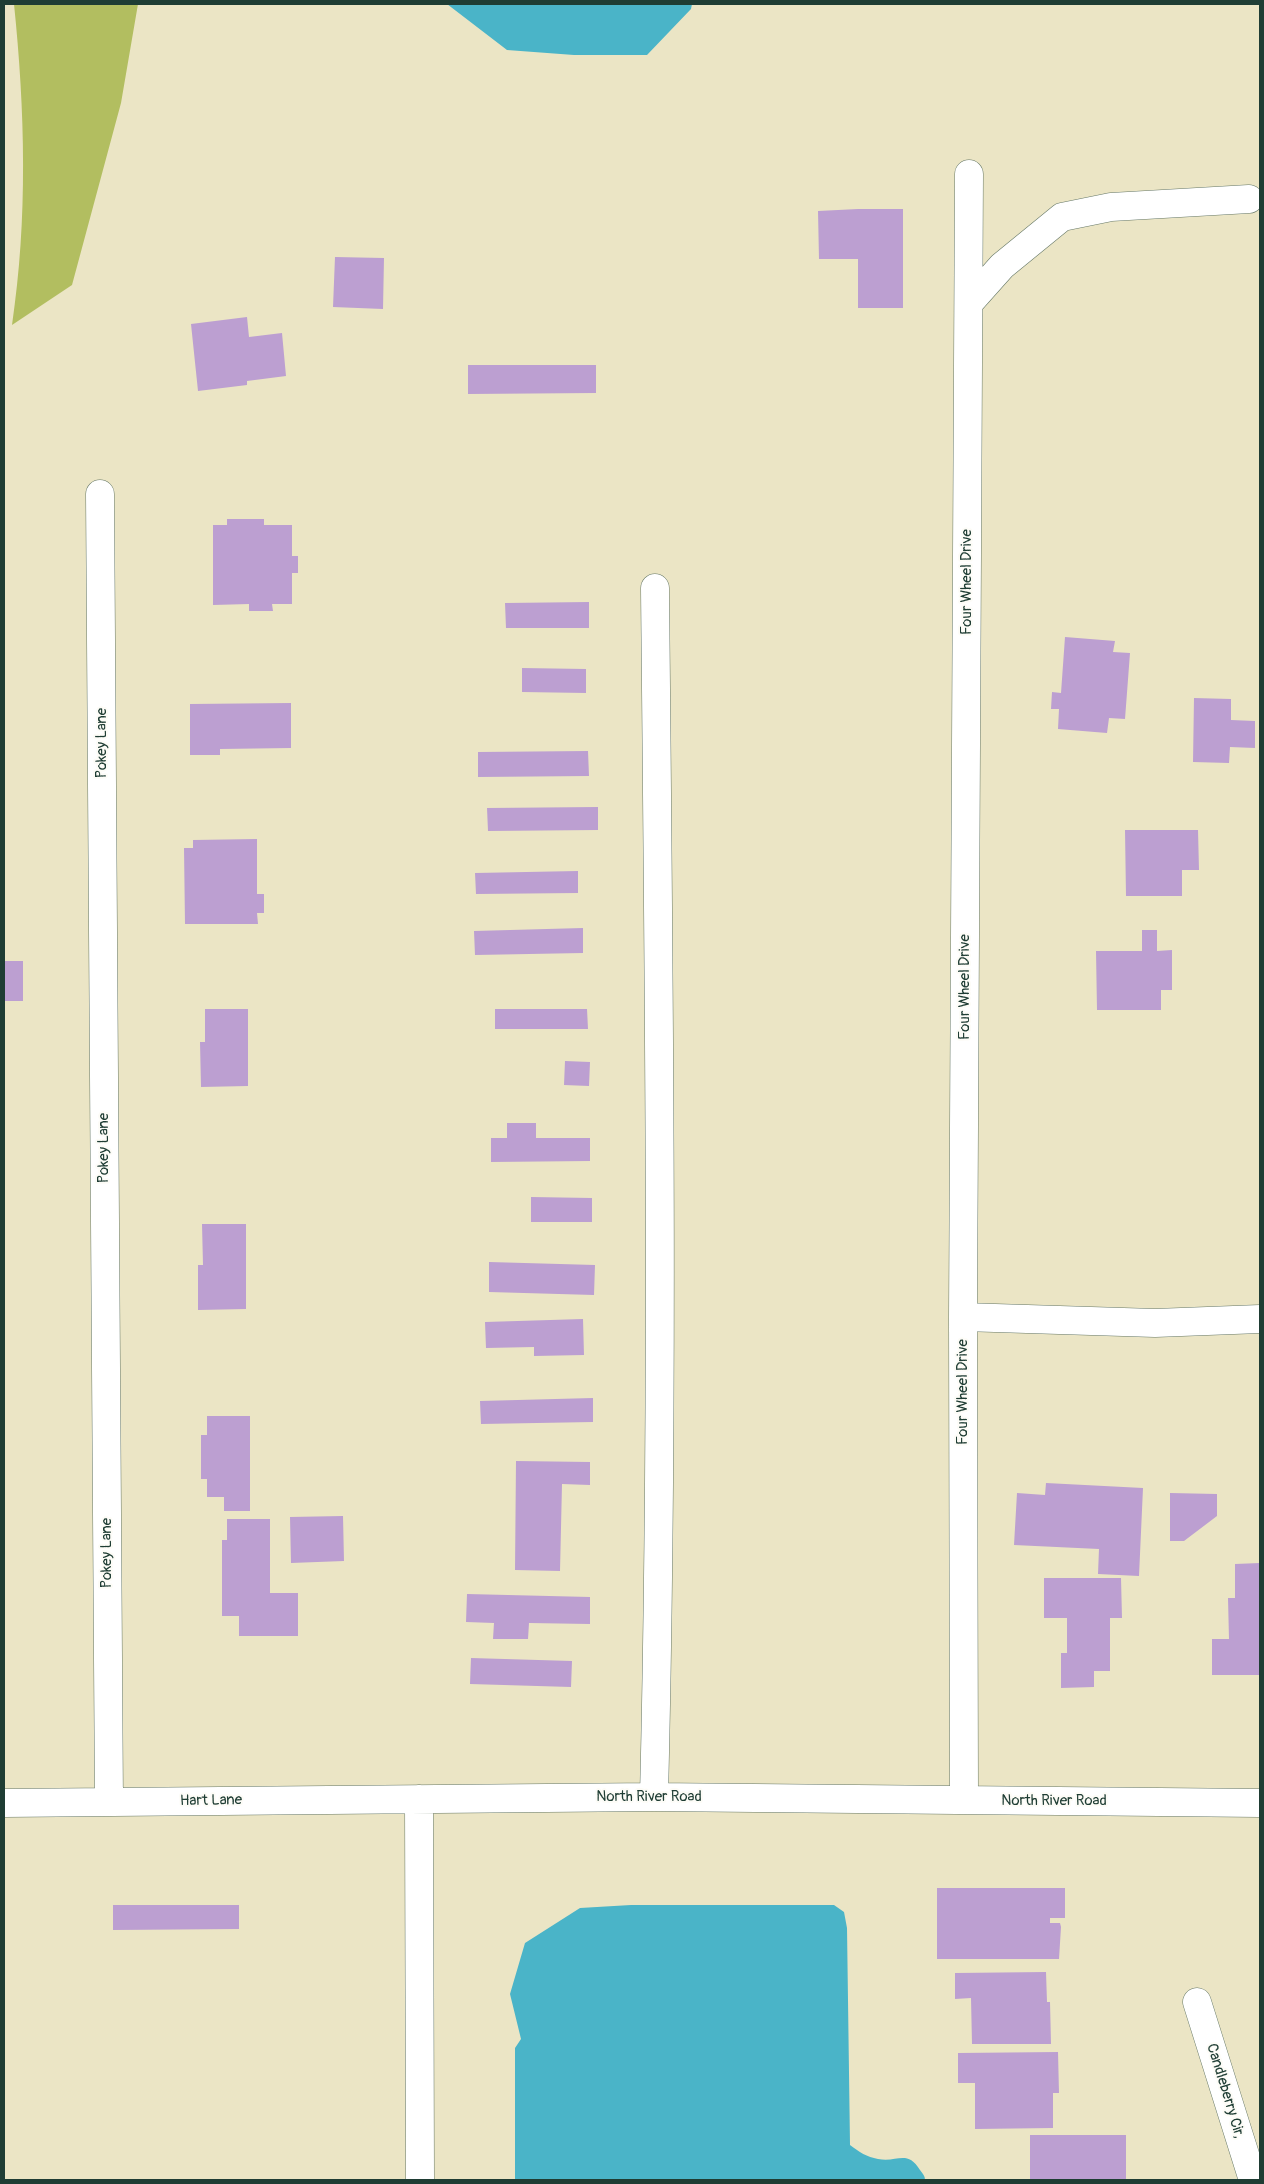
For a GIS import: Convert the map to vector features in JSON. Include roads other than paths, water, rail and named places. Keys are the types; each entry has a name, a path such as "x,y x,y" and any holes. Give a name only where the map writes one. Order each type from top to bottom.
{"street":[{"name":"Four Wheel Drive","path":"964,1800 963,1317 969,174"},
{"path":"969,303 1002,266 1062,218 1111,207 1249,199"},
{"name":"Pokey Lane","path":"100,494 109,1802"},
{"path":"654,1797 658,1628 660,1178 655,588"},
{"path":"963,1317 1156,1323 1260,1320"},
{"name":"North River Road","path":"419,1798 654,1797 1260,1803"},
{"path":"419,1798 420,2180"},
{"name":"Hart Lane","path":"4,1803 419,1798"},
{"name":"Candleberry Cir,","path":"1198,2002 1253,2180"}],"water":[{"path":"447,4 692,4 691,9 647,55 574,55 507,50"},
{"path":"631,1905 834,1905 844,1912 847,1928 850,2145 863,2154 874,2158 885,2160 906,2158 911,2160 923,2174 925,2180 515,2180 515,2048 521,2039 510,1994 525,1943 580,1908"}]}
